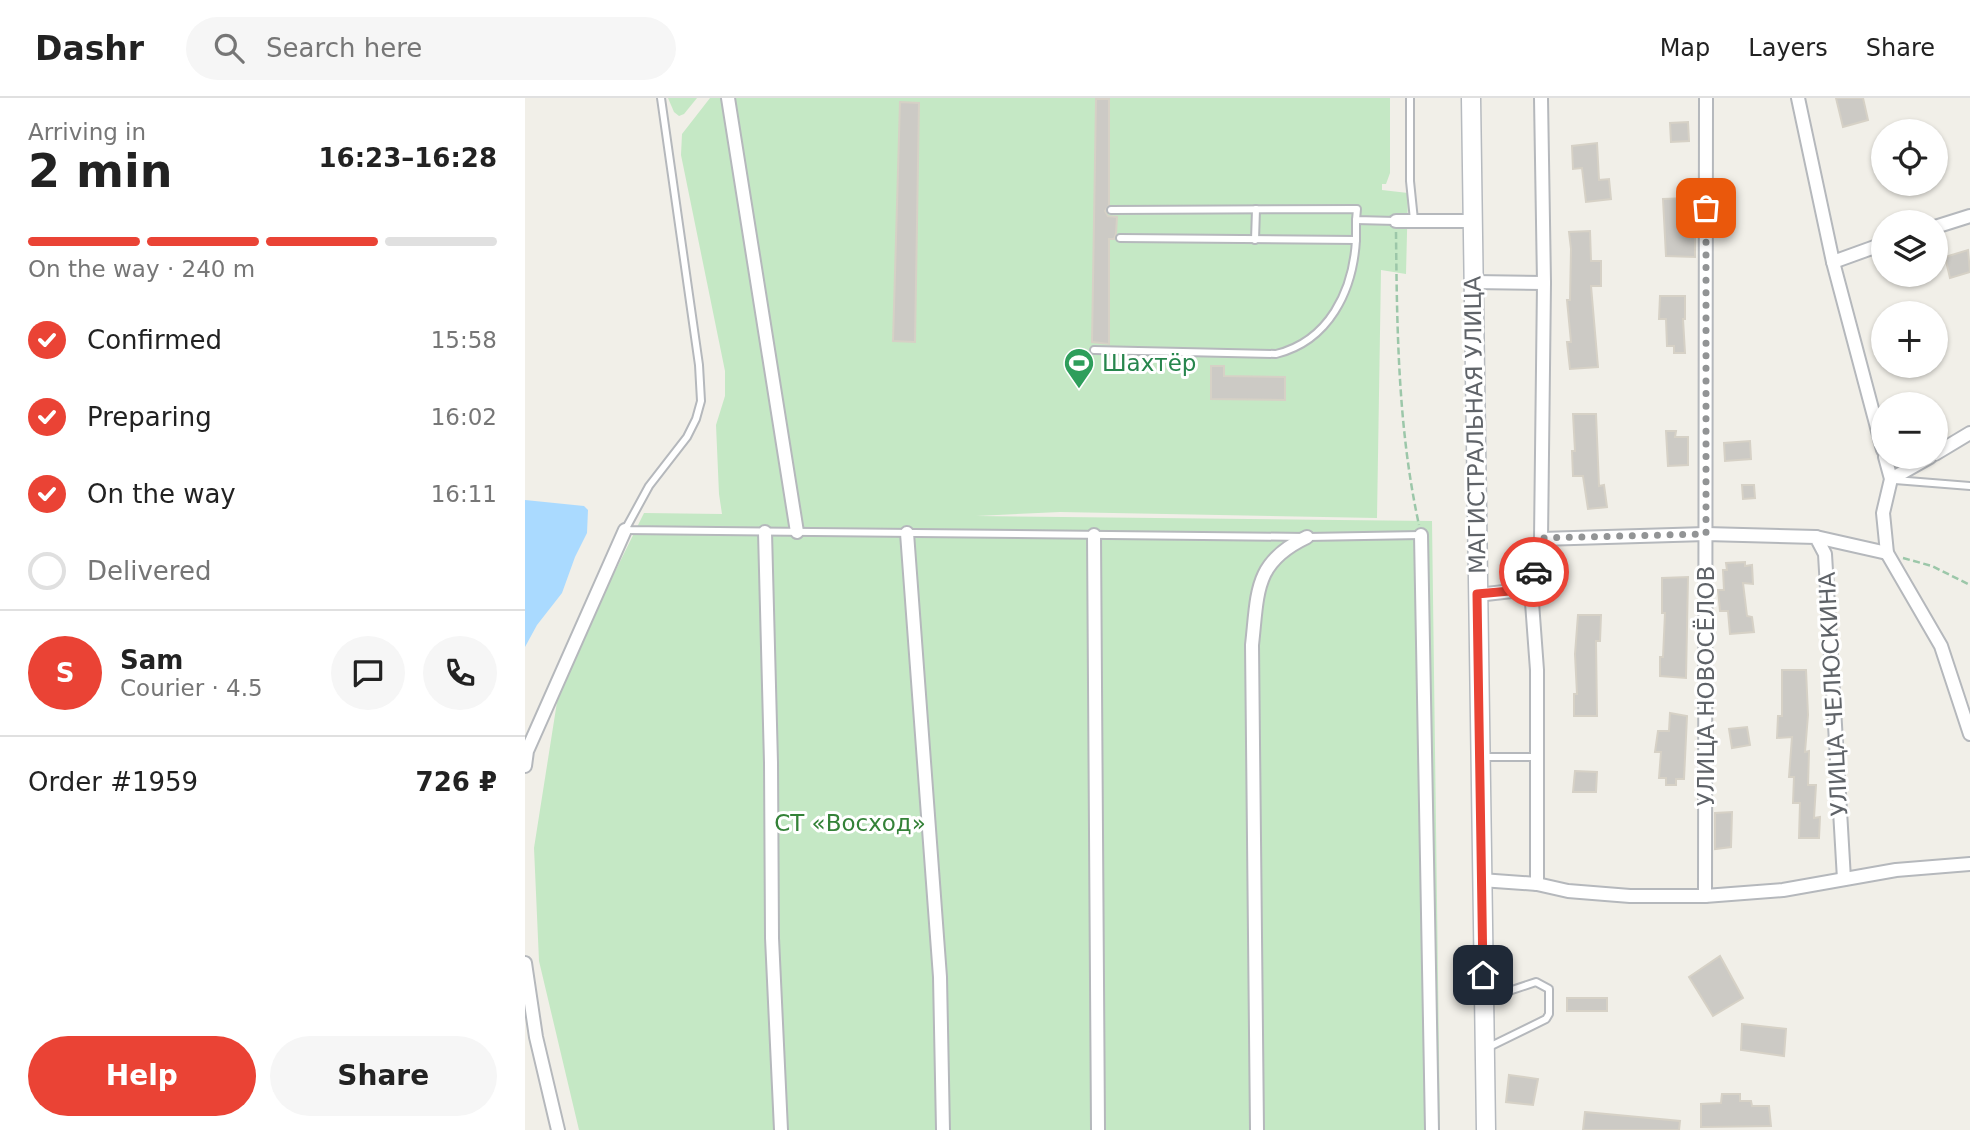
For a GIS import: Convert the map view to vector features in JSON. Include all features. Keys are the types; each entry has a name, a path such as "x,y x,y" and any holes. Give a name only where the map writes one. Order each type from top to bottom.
{"main road":[{"name":"МАГИСТРАЛЬНАЯ УЛИЦА","path":"1471,98 1486,1130"}],"street":[{"path":"728,98 797,532"},
{"path":"1537,884 1537,670 1531,589 1541,538 1544,283 1541,98"},
{"name":"УЛИЦА НОВОСЁЛОВ","path":"1705,896 1706,98"},
{"path":"1798,98 1833,262 1871,405"},
{"path":"1948,223 1970,216"},
{"path":"1396,220 1472,221"},
{"path":"1833,262 1871,248"},
{"path":"1473,282 1544,283"},
{"path":"1948,446 1970,433"},
{"path":"1888,469 1891,479 1883,513 1887,553 1941,646 1970,734"},
{"path":"1891,479 1909,469"},
{"path":"525,766 527,751 625,530"},
{"path":"765,532 772,938 781,1130"},
{"path":"907,533 940,977 943,1130"},
{"path":"1541,538 1706,534 1817,537 1887,553"},
{"path":"1094,535 1098,1130"},
{"path":"1421,535 1433,1130"},
{"path":"1257,1130 1252,645 1264,572 1281,552 1307,537"},
{"name":"УЛИЦА ЧЕЛЮСКИНА","path":"1817,537 1825,554 1844,878"},
{"path":"1477,594 1531,589"},
{"path":"1481,880 1630,896 1705,896 1783,890 1896,870 1970,864"},
{"path":"525,962 536,1037 558,1130"}],"lane":[{"path":"661,98 699,365 701,401 687,437 649,486 625,530 1307,537 1421,535"},
{"path":"1410,98 1410,181 1414,220"},
{"path":"1255,240 1256,209"},
{"path":"1094,350 1276,354 1293,350 1323,325 1342,299 1353,272 1357,209 1111,210"},
{"path":"1356,220 1396,220"},
{"path":"1120,238 1356,240"},
{"path":"1891,479 1970,486"},
{"path":"1479,757 1537,757"},
{"path":"1483,999 1536,982 1549,989 1549,1014 1546,1019 1484,1049"}],"path":[{"path":"1396,220 1401,404 1413,499 1421,535"},
{"path":"1887,553 1932,566 1970,584"}],"green space":[{"path":"668,98 697,98 684,114 679,116 674,112"},
{"name":"СТ «Восход»","path":"710,98 1390,98 1390,173 1386,184 1382,184 1382,190 1408,193 1406,274 1381,270 1377,518 1060,512 976,516 1432,521 1440,1130 579,1130 539,961 534,848 560,683 644,513 722,514 716,425 725,396 725,371 681,155 682,134"}],"water":[{"path":"525,500 584,506 588,510 587,533 562,593 537,625 525,647"}],"building":[{"path":"1836,98 1863,98 1868,120 1843,127"},
{"path":"1096,99 1109,99 1109,205 1105,211 1108,216 1117,217 1116,234 1114,239 1109,239 1109,344 1092,342"},
{"path":"900,102 919,103 915,342 893,341"},
{"path":"1688,122 1689,141 1671,142 1670,123"},
{"path":"1597,143 1599,180 1609,179 1611,199 1586,202 1582,168 1573,169 1572,146"},
{"path":"1690,198 1691,232 1695,232 1695,257 1666,256 1663,199"},
{"path":"1590,231 1591,261 1601,261 1601,286 1591,286 1598,367 1570,369 1567,342 1571,342 1567,300 1570,300 1569,232"},
{"path":"1968,250 1970,272 1950,278 1948,256"},
{"path":"1660,296 1685,296 1685,353 1674,353 1674,346 1667,346 1666,319 1659,319"},
{"path":"1211,366 1224,366 1224,376 1285,377 1285,400 1211,399"},
{"path":"1573,414 1596,414 1599,486 1604,485 1607,507 1588,509 1583,476 1573,476"},
{"path":"1666,431 1676,431 1675,437 1688,437 1688,465 1668,466"},
{"path":"1750,441 1751,459 1725,461 1724,443"},
{"path":"1742,485 1754,485 1755,498 1743,499"},
{"path":"1745,562 1745,566 1752,565 1753,584 1743,583 1747,616 1752,617 1754,632 1730,634 1728,611 1720,611 1718,590 1724,590 1723,570 1727,570 1726,563"},
{"path":"1688,577 1686,678 1660,676 1665,613 1662,613 1662,578"},
{"path":"1578,615 1601,615 1600,641 1596,641 1597,716 1574,716 1574,694 1577,694 1575,654"},
{"path":"1782,670 1806,670 1808,715 1805,752 1809,751 1808,785 1816,785 1814,818 1820,817 1819,838 1799,838 1800,803 1793,803 1794,777 1789,777 1792,737 1777,738 1778,716 1782,716"},
{"path":"1670,713 1687,716 1684,779 1676,779 1676,785 1666,785 1666,778 1659,778 1661,752 1655,752 1658,731 1669,731"},
{"path":"1747,727 1750,745 1732,748 1729,729"},
{"path":"1575,771 1597,772 1596,792 1573,792"},
{"path":"1732,812 1731,847 1715,849 1715,813"},
{"path":"1720,956 1743,998 1713,1016 1689,977"},
{"path":"1567,998 1607,998 1607,1011 1567,1011"},
{"path":"1742,1024 1786,1029 1784,1056 1741,1050"},
{"path":"1509,1075 1538,1079 1533,1105 1506,1102"},
{"path":"1722,1094 1740,1094 1740,1101 1751,1101 1752,1106 1769,1106 1771,1126 1701,1127 1701,1104 1721,1103"},
{"path":"1585,1112 1680,1121 1679,1130 1583,1130"}],"way so far":[{"path":"1534,572 1541,538 1706,534 1706,208"}],"place":[{"name":"Шахтёр","path":"1079,390"}],"route":[{"path":"1483,975 1477,594 1531,589 1534,572"}]}
